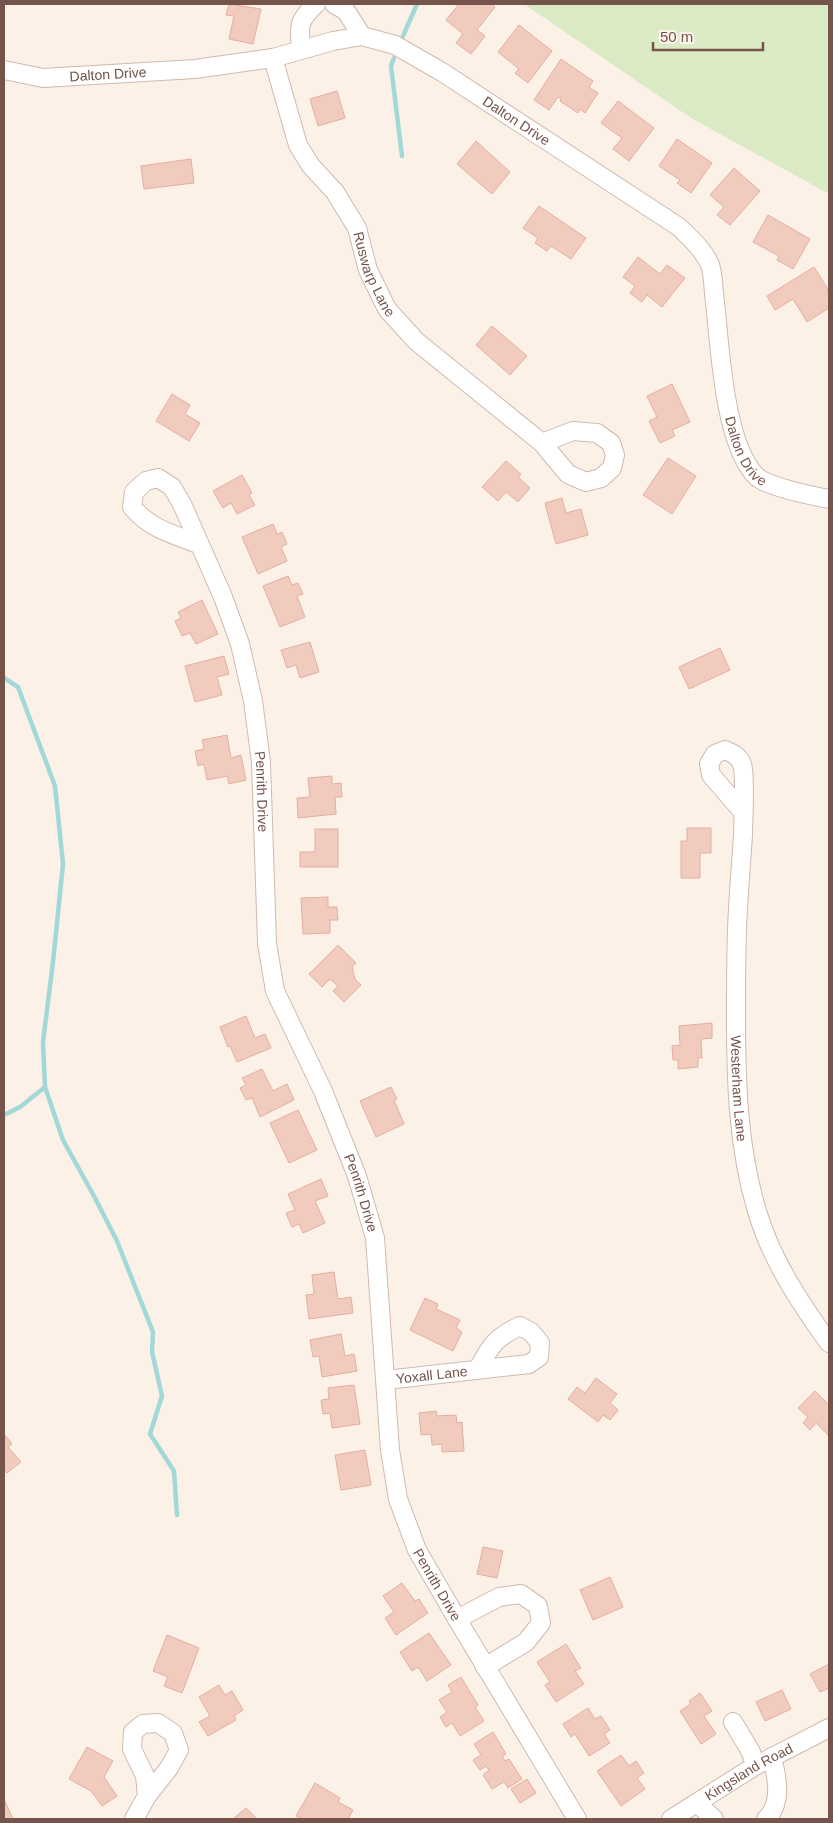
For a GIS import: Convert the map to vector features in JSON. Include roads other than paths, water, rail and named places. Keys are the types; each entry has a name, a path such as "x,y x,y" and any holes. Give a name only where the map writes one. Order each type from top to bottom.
{"street":[{"path":"301,49 299,28 305,14 316,4"},
{"path":"334,4 346,11 362,36"},
{"name":"Dalton Drive","path":"4,70 43,78 195,69 249,63 333,41 362,36 395,45 442,72 679,227 699,247 710,265 720,358 729,412 744,459 758,478 780,487 829,499"},
{"name":"Ruswarp Lane","path":"273,58 298,145 311,166 335,192 357,228 368,270 387,309 416,341 542,443"},
{"name":"Penrith Drive","path":"198,544 223,597 240,644 253,701 261,762 267,943 271,977 278,998 323,1091 357,1176 375,1238 390,1450 398,1499 417,1550 577,1819"},
{"name":"Westerham Lane","path":"743,812 737,929 736,1041 738,1099 744,1157 757,1212 778,1263 805,1309 829,1343"},
{"name":"Yoxall Lane","path":"386,1380 478,1369"},
{"path":"457,1620 499,1597 521,1594 538,1606 541,1622 526,1642 486,1667"},
{"path":"733,1722 750,1752 755,1766"},
{"name":"Kingsland Road","path":"671,1819 755,1766 829,1728"},
{"path":"766,1819 772,1814 777,1792 778,1779 772,1757"},
{"path":"134,1819 147,1796"},
{"path":"698,1802 714,1819"}],"waterway":[{"path":"403,36 417,4"},
{"path":"394,58 391,66 402,156"},
{"path":"4,678 18,687 55,786 63,864 43,1042 45,1087 63,1140 117,1241 153,1332 152,1352 162,1396 150,1434 174,1471 177,1515"},
{"path":"4,1115 20,1107 45,1087"}]}
